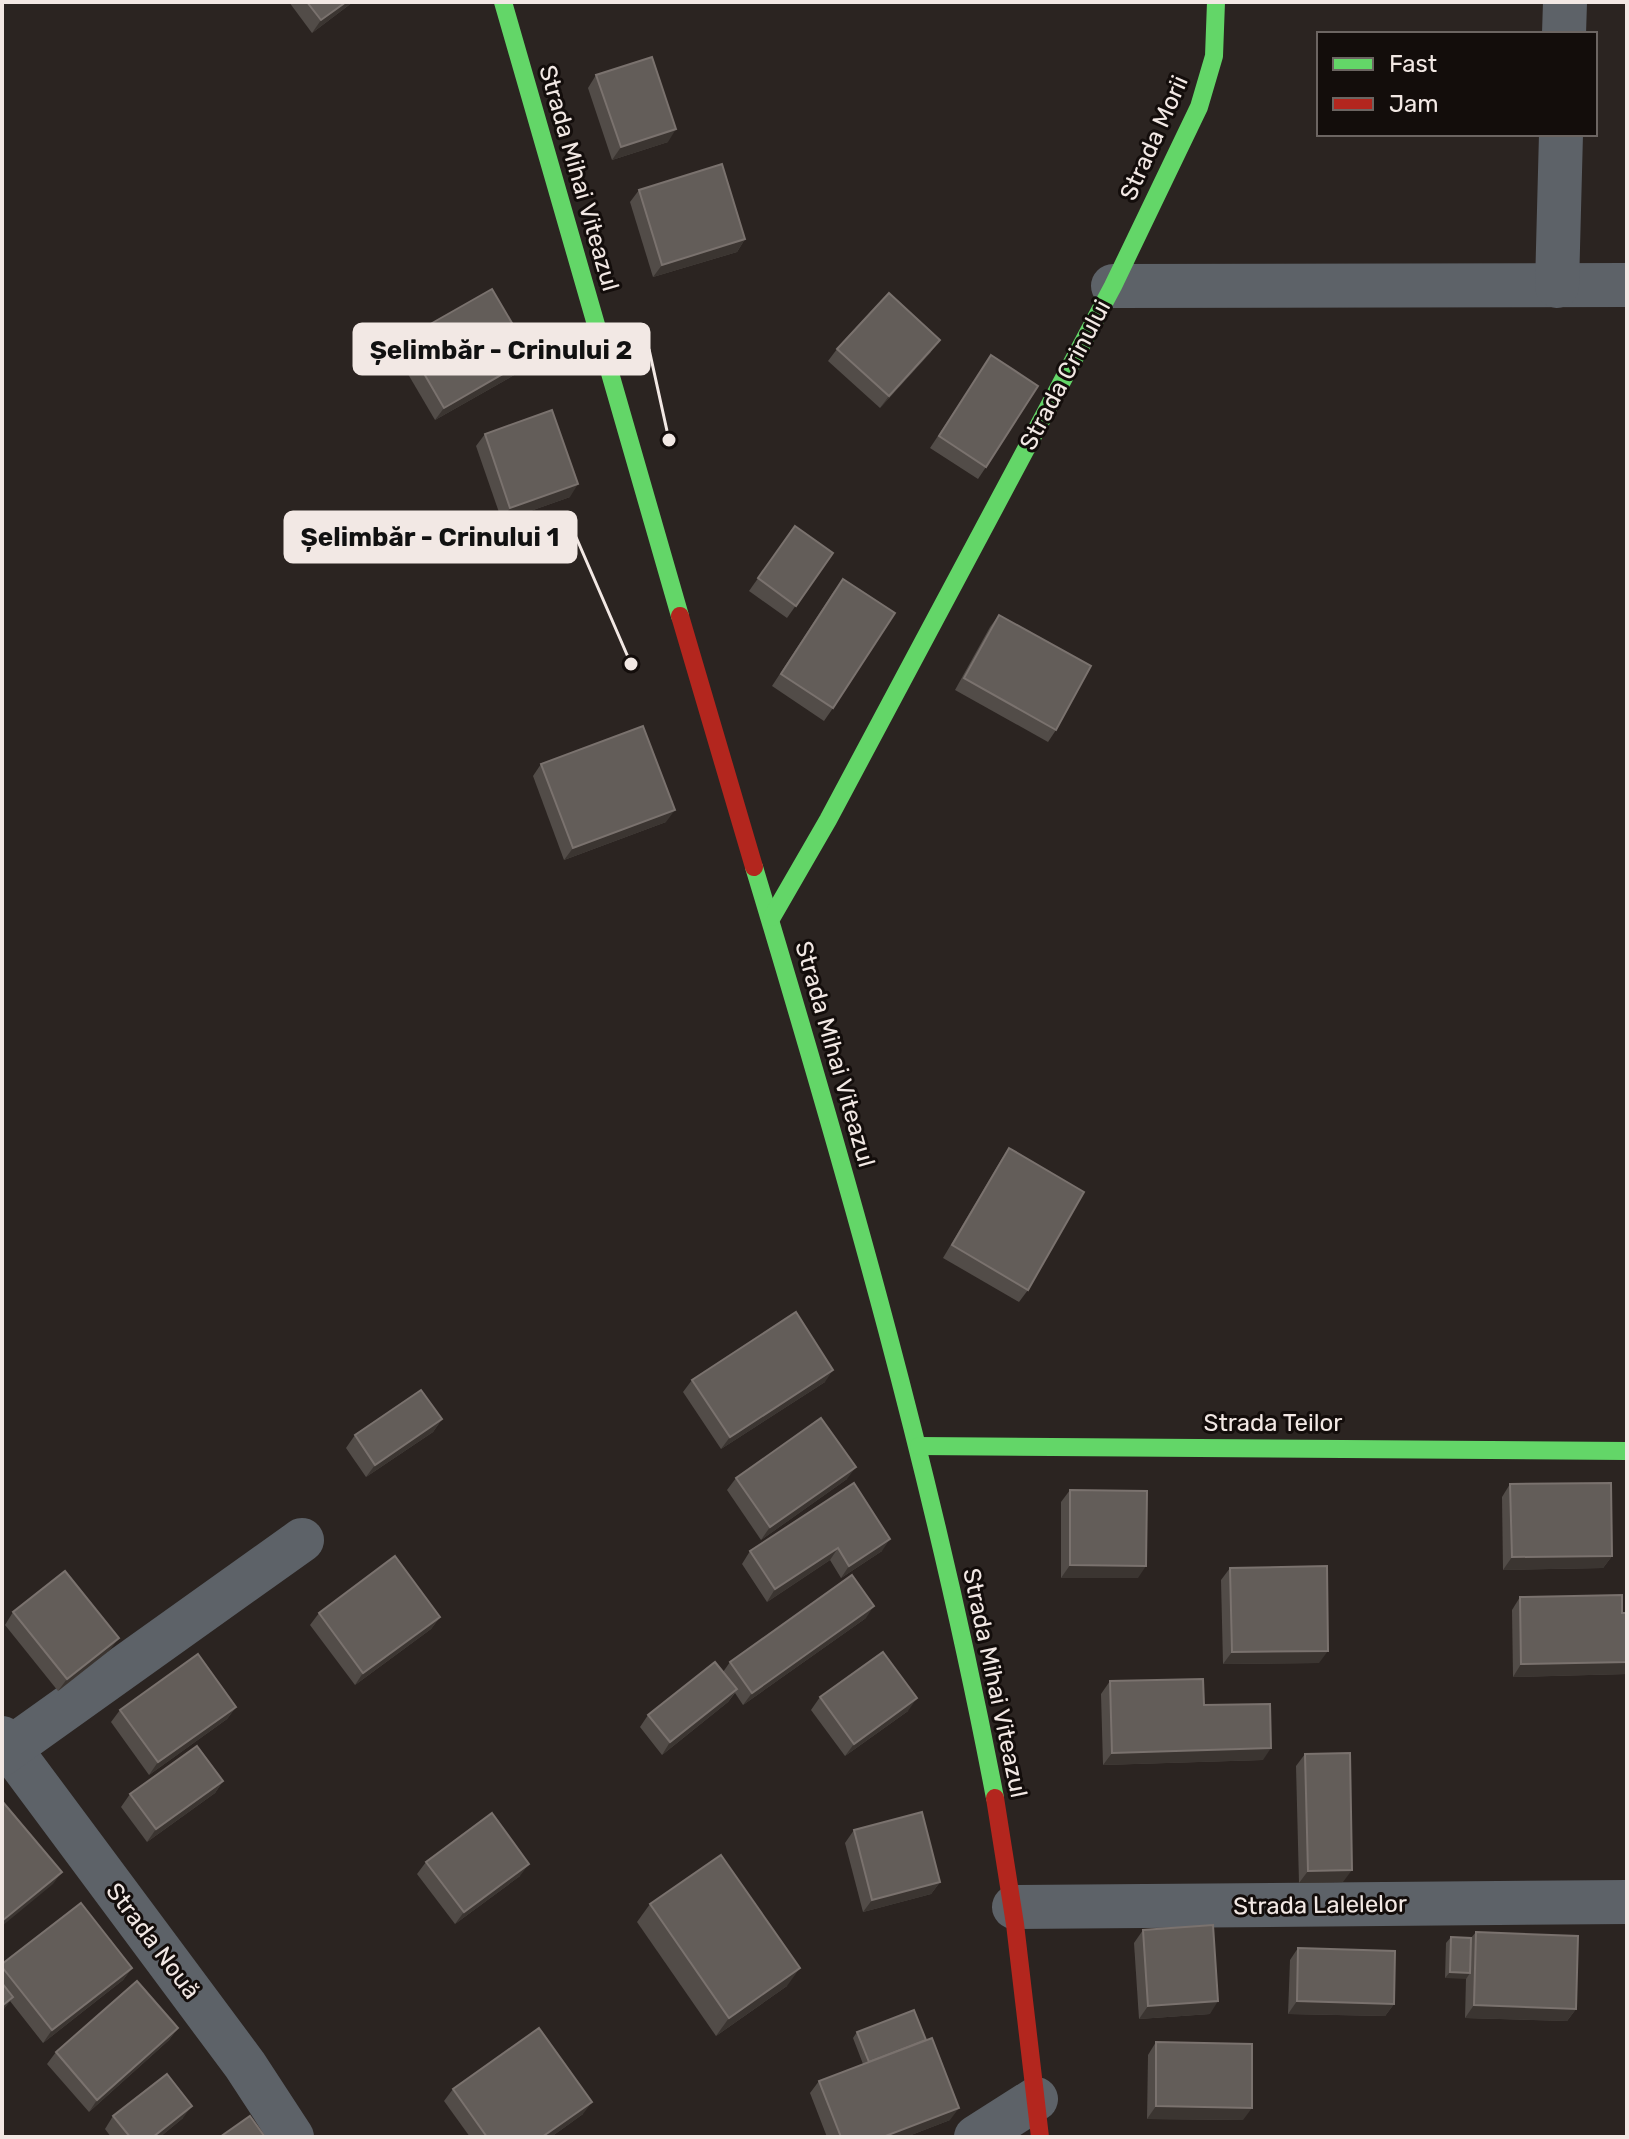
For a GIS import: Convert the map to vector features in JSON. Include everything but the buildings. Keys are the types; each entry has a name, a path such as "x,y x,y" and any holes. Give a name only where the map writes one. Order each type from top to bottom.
{"main road":[{"name":"Strada Mihai Viteazul","path":"503,2 711,721 772,917 919,1446 995,1792 1014,1907 1038,2118"},
{"name":"Strada Morii","path":"1113,286 1199,107 1214,56 1216,2"},
{"name":"Strada Crinului","path":"772,917 828,820 1113,286"},
{"name":"Strada Teilor","path":"919,1446 1627,1451"}],"street":[{"path":"1564,32 1565,2"},
{"path":"1557,286 1561,136"},
{"name":"Strada Crinului","path":"1113,286 1627,285"},
{"name":"Strada Nouă","path":"292,2137 245,2065 5,1747 302,1540"},
{"name":"Strada Lalelelor","path":"1014,1907 1627,1902"},
{"path":"976,2137 1038,2118"}],"traffic: fast":[{"path":"503,2 680,616"},
{"path":"772,917 828,820 1113,286 1199,107 1214,56 1216,2"},
{"path":"754,867 887,1330 945,1563 995,1798"},
{"path":"919,1446 1627,1451"}],"traffic: jam":[{"path":"680,616 754,867"},
{"path":"995,1798 1015,1924 1040,2137"}],"place":[{"name":"Șelimbăr - Crinului 2","path":"669,440"},
{"name":"Șelimbăr - Crinului 1","path":"631,664"}]}
